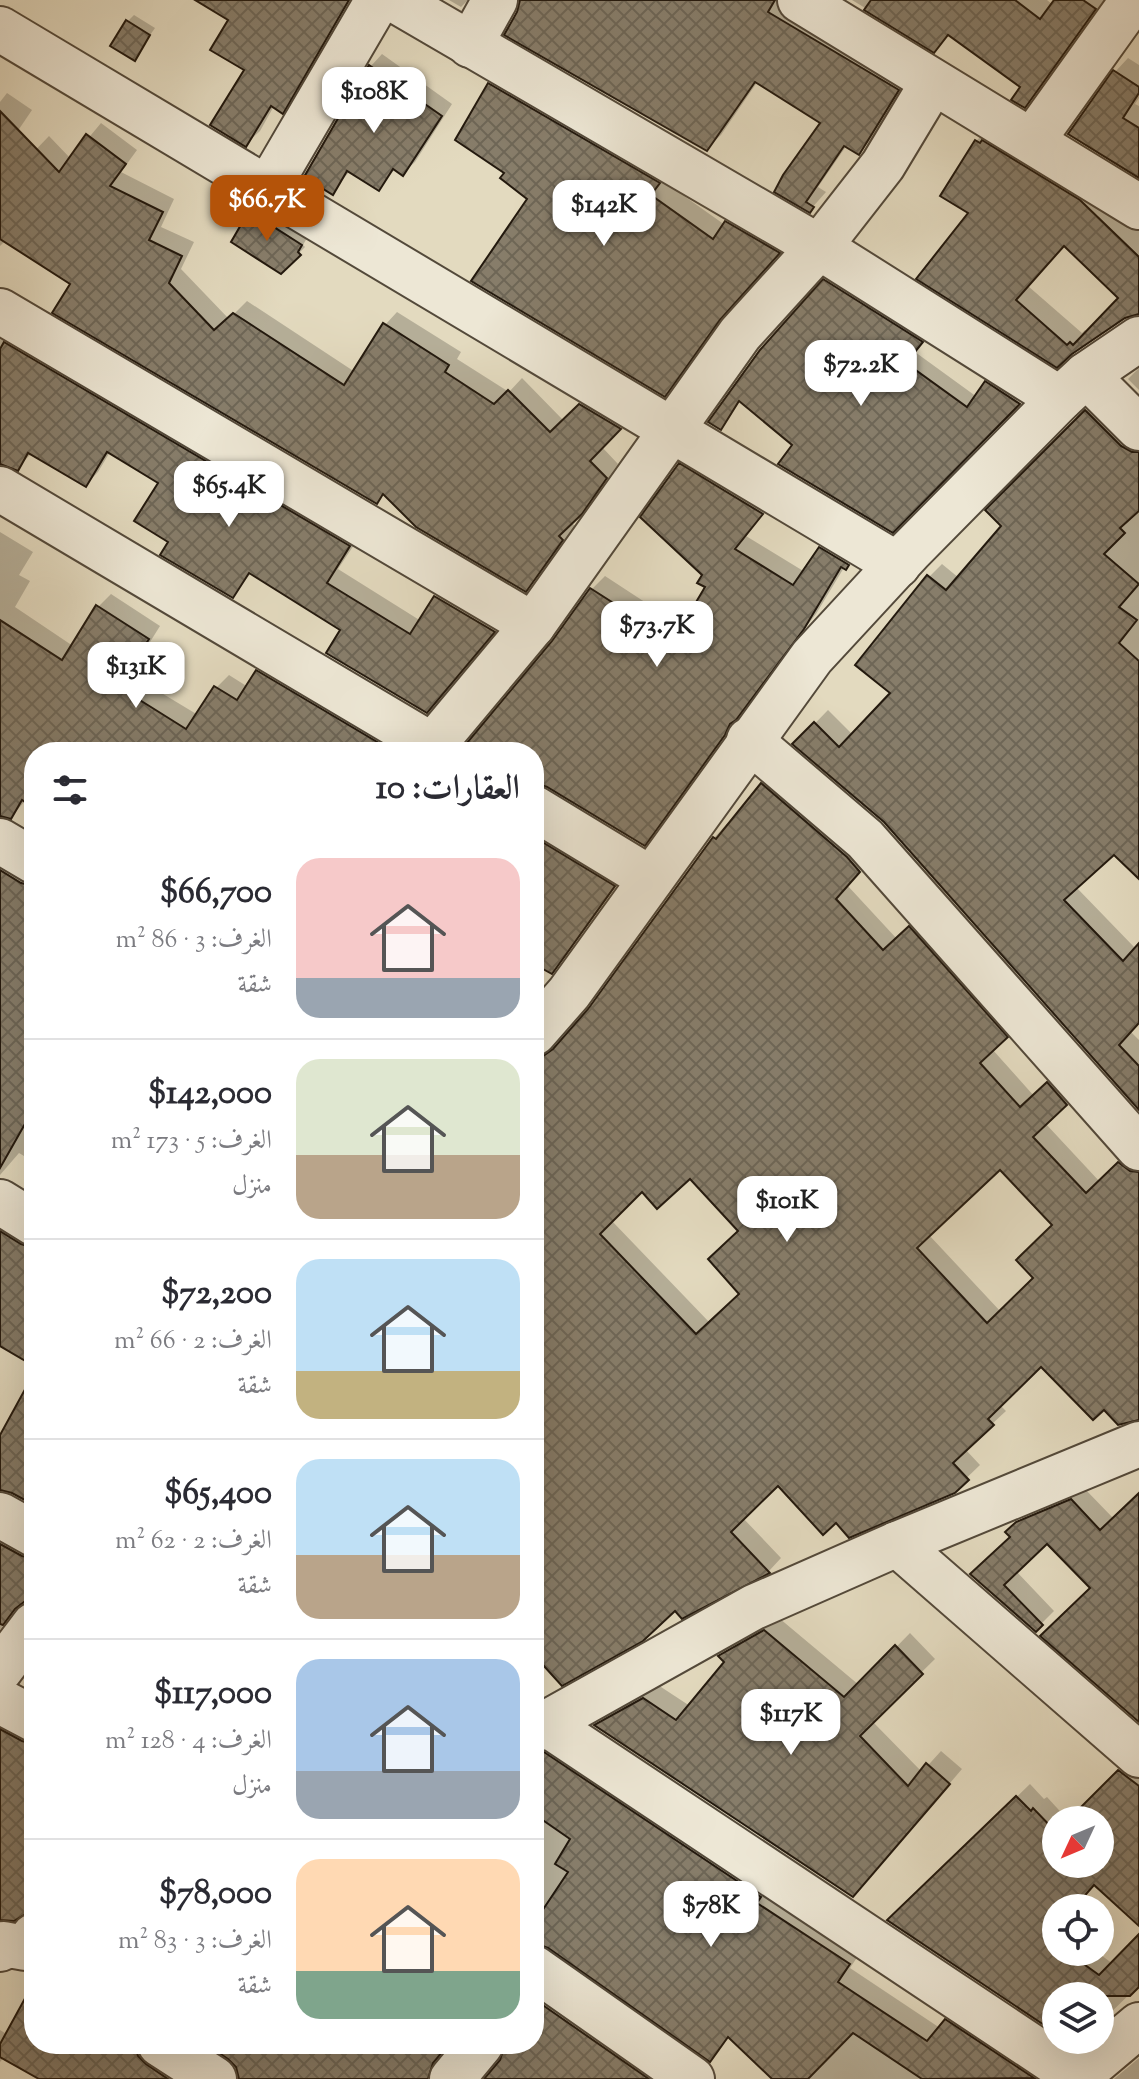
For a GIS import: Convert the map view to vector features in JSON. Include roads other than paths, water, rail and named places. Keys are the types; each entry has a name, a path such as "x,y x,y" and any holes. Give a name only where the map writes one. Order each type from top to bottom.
{"street":[{"path":"268,188 378,0"},
{"path":"395,0 819,247 1073,387 1139,428"},
{"path":"470,45 495,0"},
{"path":"800,0 1139,207"},
{"path":"1032,141 1122,4"},
{"path":"0,29 898,565"},
{"path":"440,742 533,625 740,334 819,247 883,165 933,82"},
{"path":"0,311 533,625"},
{"path":"544,1022 569,993 749,740 812,657 1073,387 1139,339"},
{"path":"0,489 421,742"},
{"path":"749,740 865,839 1139,1148"},
{"path":"544,814 651,879"},
{"path":"0,841 24,855"},
{"path":"0,1202 24,1217"},
{"path":"544,1725 754,1607 1139,1444"},
{"path":"0,1515 24,1528"},
{"path":"897,1544 1139,1755"},
{"path":"0,1670 24,1638"},
{"path":"0,1701 24,1714"},
{"path":"544,1730 1091,2074 1139,2025"},
{"path":"544,1980 692,2079"},
{"path":"175,2054 214,2079"},
{"path":"452,2079 473,2054"}]}
